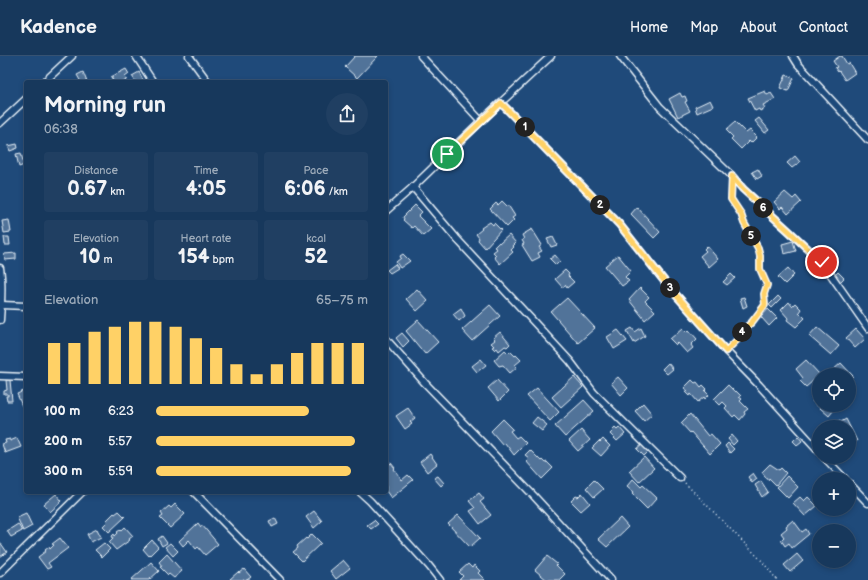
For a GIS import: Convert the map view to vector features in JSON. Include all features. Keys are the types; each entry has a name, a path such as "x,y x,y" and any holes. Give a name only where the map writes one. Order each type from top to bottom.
{"street":[{"path":"46,80 72,56"},
{"path":"136,56 153,80"},
{"path":"189,56 207,80"},
{"path":"421,56 481,120"},
{"path":"388,209 413,187 481,120 551,56"},
{"path":"620,56 660,107 732,176 743,189 822,262 868,328"},
{"path":"793,56 798,64 868,140"},
{"path":"0,123 24,101"},
{"path":"501,103 619,224 669,287 812,443"},
{"path":"413,187 456,238 570,361 594,393 680,478"},
{"path":"0,268 2,279 2,305 0,320"},
{"path":"2,305 24,306"},
{"path":"388,341 425,383 534,495 611,580"},
{"path":"0,376 24,377"},
{"path":"831,464 838,472"},
{"path":"856,490 868,503"},
{"path":"0,573 80,494"},
{"path":"196,494 280,580"},
{"path":"362,494 440,580"}],"path":[{"path":"726,351 737,340 742,331 752,322 765,305 764,294 767,285 760,269 760,256 758,248 744,223 741,214 731,199 732,176"},
{"path":"680,478 762,561 777,580"}],"building":[{"path":"355,56 378,56 357,78 345,67"},
{"path":"842,56 847,64 849,63 855,73 845,80 835,68 837,67 833,61"},
{"path":"126,69 129,74 125,77 127,79 125,80 113,80 111,77"},
{"path":"83,72 86,80 80,80 77,75"},
{"path":"139,72 143,80 135,80 132,76"},
{"path":"786,75 794,78 788,91 780,88"},
{"path":"765,91 767,95 771,93 775,99 763,105 765,108 760,111 759,109 755,111 748,98"},
{"path":"680,93 682,97 685,96 687,101 685,102 690,111 678,117 669,99"},
{"path":"710,100 713,106 697,113 695,107"},
{"path":"759,118 769,130 765,133 755,121"},
{"path":"735,122 746,133 750,130 757,137 751,143 749,141 741,149 731,139 733,137 726,130"},
{"path":"17,144 18,148 10,151 8,146"},
{"path":"21,153 24,165 19,167 16,154"},
{"path":"795,156 800,162 792,168 787,163"},
{"path":"758,169 762,176 757,179 752,172"},
{"path":"785,192 793,199 796,196 801,202 788,214 782,207 780,209 774,202"},
{"path":"502,201 507,206 508,205 515,216 512,218 514,220 507,227 490,209 496,203 498,205"},
{"path":"415,205 422,212 418,216 431,229 423,236 414,226 412,228 403,220 403,217"},
{"path":"637,207 660,232 654,238 631,214"},
{"path":"9,220 11,232 4,233 2,221"},
{"path":"490,222 493,225 494,223 501,230 485,248 478,240 479,238 476,234 482,229 481,228"},
{"path":"532,229 542,245 539,247 542,251 538,253 540,257 532,261 522,245 524,244 522,240 524,239 522,235"},
{"path":"509,235 516,243 511,250 513,252 500,264 494,257 496,255 493,252 497,249 494,247"},
{"path":"4,237 9,237 10,245 5,245"},
{"path":"553,237 557,245 551,247 547,239"},
{"path":"793,241 796,251 784,254 782,244"},
{"path":"707,246 718,259 709,267 700,256 706,251 704,249"},
{"path":"16,253 16,259 5,260 4,254"},
{"path":"403,254 410,261 400,268 396,262"},
{"path":"555,255 560,261 556,265 550,259"},
{"path":"618,255 631,271 625,277 629,281 622,286 605,266"},
{"path":"395,264 398,268 390,273 388,269"},
{"path":"788,268 794,275 785,284 778,277"},
{"path":"565,270 574,282 567,288 565,285 563,288 555,279"},
{"path":"838,272 844,278 840,282 834,276"},
{"path":"731,274 735,278 727,285 723,282"},
{"path":"640,288 649,297 645,301 655,311 645,320 629,300"},
{"path":"417,289 428,301 417,311 406,299"},
{"path":"778,296 781,299 772,308 769,305"},
{"path":"744,297 747,306 743,308 740,298"},
{"path":"567,298 595,328 578,343 551,312"},
{"path":"789,302 792,306 795,303 801,309 799,312 805,318 796,327 787,320 788,318 781,310"},
{"path":"490,305 500,316 472,341 462,330"},
{"path":"461,308 465,316 459,321 453,314"},
{"path":"768,309 777,318 769,326 761,317"},
{"path":"418,320 438,342 425,354 406,331"},
{"path":"817,327 839,346 831,355 809,336"},
{"path":"632,328 635,332 641,328 645,336 634,343 627,331"},
{"path":"683,328 687,332 689,330 697,339 691,345 693,348 687,353 678,343 676,345 670,339"},
{"path":"856,329 865,339 855,348 846,338"},
{"path":"618,330 627,341 614,349 607,337"},
{"path":"500,332 510,344 499,351 497,348 495,350 492,347 494,346 491,343 495,340 493,338"},
{"path":"402,333 409,341 403,347 396,338"},
{"path":"505,350 508,353 510,351 521,360 515,365 517,367 510,373 503,365 499,366 494,360"},
{"path":"481,359 486,365 477,372 472,366"},
{"path":"806,360 813,368 812,368 812,382 806,387 800,381 803,378 796,369"},
{"path":"668,363 673,369 667,374 662,369"},
{"path":"841,363 846,368 835,368"},
{"path":"574,377 583,387 561,407 552,397"},
{"path":"618,377 628,388 621,395 611,383"},
{"path":"6,380 10,380 12,401 7,401 6,396 8,396 8,394 4,394 4,391 7,390"},
{"path":"497,380 508,392 499,401 488,388"},
{"path":"692,380 695,383 697,382 701,387 703,385 707,389 705,391 709,395 705,399 704,397 698,402 691,394 690,396 686,392 688,391 684,388"},
{"path":"728,385 741,396 739,397 742,399 740,401 748,409 744,412 745,414 740,420 735,415 733,417 725,408 727,406 723,402 720,405 714,399"},
{"path":"537,388 559,412 550,421 527,396"},
{"path":"24,391 24,405 22,406 17,394"},
{"path":"584,400 594,411 565,437 555,426"},
{"path":"643,403 652,414 644,421 635,411"},
{"path":"408,408 415,418 410,422 412,424 405,429 396,416"},
{"path":"824,412 832,412 829,416"},
{"path":"690,414 708,436 711,434 720,444 710,454 681,423"},
{"path":"537,417 547,425 542,431 532,423"},
{"path":"503,419 513,429 510,431 516,438 519,436 526,443 514,455 505,443 503,445 491,431"},
{"path":"615,427 617,429 619,427 625,434 617,441 610,434"},
{"path":"581,430 590,440 578,451 569,441"},
{"path":"732,435 737,441 733,445 728,439"},
{"path":"798,436 802,441 797,445 793,441"},
{"path":"17,438 21,447 5,453 2,444 6,443 5,440 10,439 10,441"},
{"path":"603,439 610,446 601,456 592,448"},
{"path":"728,443 734,449 730,453 725,446"},
{"path":"642,445 648,452 644,456 637,449"},
{"path":"530,450 541,461 542,460 545,463 547,462 553,468 542,479 526,461 529,458 525,455"},
{"path":"430,454 437,464 427,472 420,462"},
{"path":"644,457 654,468 639,482 629,471"},
{"path":"391,463 402,480 408,475 413,480 391,498 388,494 388,465"},
{"path":"770,464 779,470 781,468 786,473 776,485 769,478 768,480 762,472"},
{"path":"753,473 757,479 752,483 748,477"},
{"path":"438,476 444,483 441,486 434,478"},
{"path":"787,476 798,487 788,498 777,487"},
{"path":"633,479 641,487 643,485 657,498 647,509 632,494 634,492 627,486"},
{"path":"594,480 603,489 594,497 586,488"},
{"path":"761,481 768,492 762,497 755,485"},
{"path":"479,493 484,499 480,502 491,515 480,524 470,511 475,508 469,501"},
{"path":"582,493 590,503 581,511 571,501"},
{"path":"56,494 62,501 50,512 44,504"},
{"path":"800,497 804,501 808,497 812,501 812,510 805,516 793,503"},
{"path":"175,504 185,514 170,528 160,518 163,516 161,513 169,506 171,508"},
{"path":"119,511 125,517 109,532 103,526 114,513 115,514"},
{"path":"314,511 322,521 314,528 306,517"},
{"path":"26,513 32,526 23,531 17,517"},
{"path":"458,515 480,538 470,547 448,524"},
{"path":"275,518 278,524 272,527 269,521"},
{"path":"620,518 628,527 607,547 598,539"},
{"path":"374,520 378,524 371,529 367,525"},
{"path":"793,520 802,532 806,529 809,534 792,548 789,543 785,546 781,540 784,537 781,533"},
{"path":"198,523 201,527 202,525 218,544 205,555 198,547 196,549 189,540 183,546 179,541"},
{"path":"18,524 22,531 11,537 7,531"},
{"path":"125,527 133,536 116,550 109,542 113,538 112,536 114,534 115,536 118,533 117,532 120,530 121,531"},
{"path":"97,529 101,537 91,542 87,534"},
{"path":"312,534 321,543 302,561 293,552 298,548 297,546"},
{"path":"162,536 167,543 162,546 158,539"},
{"path":"60,538 68,548 48,563 51,567 47,569 38,557 49,547 50,549 54,545 52,544"},
{"path":"152,540 158,547 149,556 143,549"},
{"path":"0,542 7,552 0,557"},
{"path":"104,543 110,549 102,557 95,550"},
{"path":"170,543 178,551 173,556 165,547"},
{"path":"167,554 182,571 174,578 169,574 168,575 160,567 162,566 159,562"},
{"path":"797,554 803,561 790,572 784,565"},
{"path":"547,556 557,564 556,565 565,574 559,580 547,580 535,570"},
{"path":"343,560 350,568 336,579 330,571"},
{"path":"151,562 159,571 149,580 131,580"},
{"path":"468,564 472,568 474,565 480,571 478,573 485,580 459,580 463,576 459,572"},
{"path":"244,569 251,577 247,580 230,579 238,572 239,573"}],"route":[{"path":"447,154 481,120 501,103 619,224 669,287 726,351 737,340 742,331 752,322 765,305 764,294 767,285 760,269 760,252 744,223 741,214 731,199 732,176 767,212 822,262"}]}
